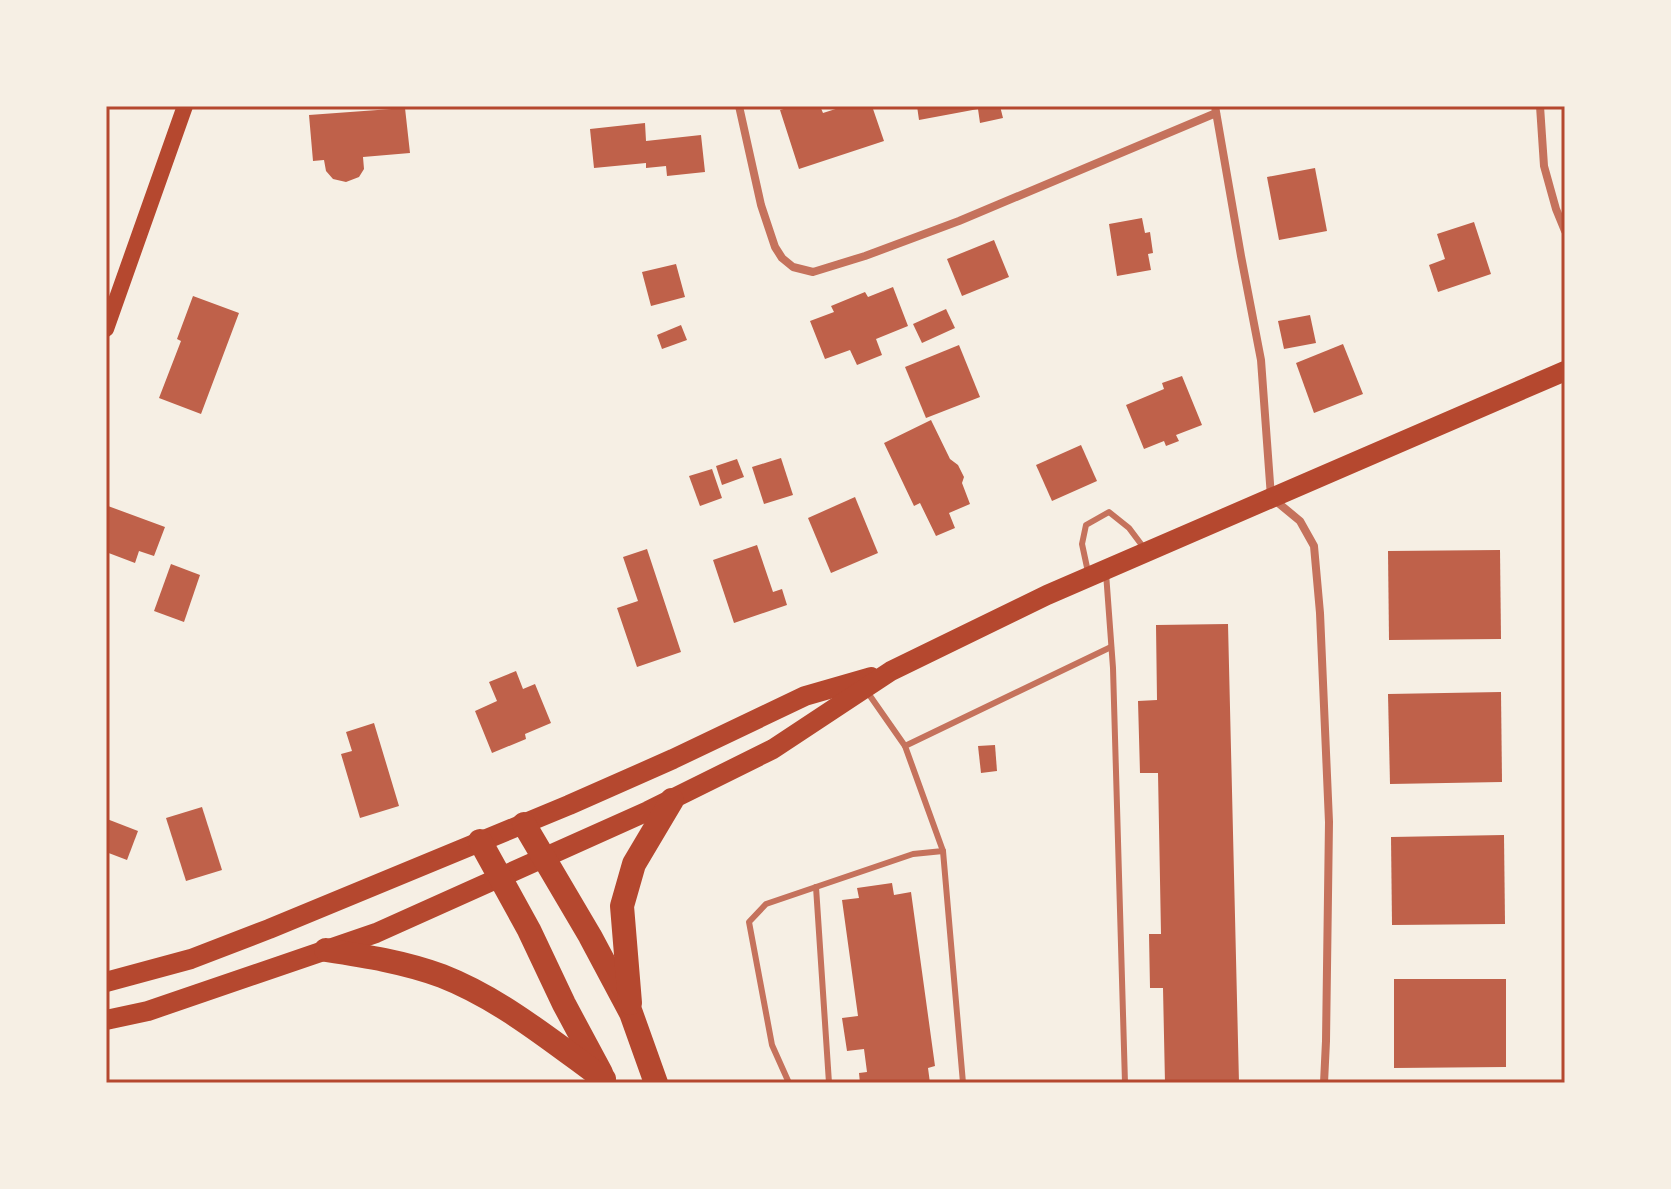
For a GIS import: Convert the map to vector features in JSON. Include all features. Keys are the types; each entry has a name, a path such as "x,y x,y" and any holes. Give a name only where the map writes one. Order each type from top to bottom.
{"highway":[{"path":"631,1013 622,906 634,864 672,800"},
{"path":"524,824 631,1013 656,1083"},
{"path":"480,841 605,1081"},
{"path":"326,950 397,962 443,976 488,998 605,1081"}],"main road":[{"path":"106,329 185,106"},
{"path":"106,1020 148,1011 376,933 672,800 773,749 891,671 1097,573 1565,371"},
{"path":"106,982 204,954 524,824 673,759 805,696 891,671"}],"street":[{"path":"739,106 761,205 775,247 793,267 813,272 959,221 1216,109 1261,360 1271,497 1300,521 1314,546 1329,822 1324,1083"},
{"path":"1540,106 1544,166 1565,231"}],"lane":[{"path":"1125,1083 1111,647 1097,573 1082,544 1086,525 1109,512 1129,528 1146,551"},
{"path":"905,746 1111,647"},
{"path":"865,688 905,746 943,851 963,1083"},
{"path":"789,1083 772,1045 749,922 766,904 913,854 943,851"},
{"path":"816,887 829,1083"}],"building":[{"path":"794,106 820,106 823,113 845,106 872,106 884,141 799,169 780,110"},
{"path":"917,106 1000,106 1003,118 980,123 978,109 919,120"},
{"path":"405,108 410,153 363,157 364,169 359,177 346,182 333,179 326,171 324,160 313,161 309,115"},
{"path":"645,123 646,141 701,135 705,172 667,176 666,166 646,168 646,163 594,168 590,129"},
{"path":"1315,168 1327,231 1279,240 1267,177"},
{"path":"1142,218 1145,233 1150,232 1153,253 1148,254 1151,270 1117,276 1109,224"},
{"path":"1474,222 1491,274 1438,292 1429,265 1445,259 1437,234"},
{"path":"994,240 1009,277 962,296 947,259"},
{"path":"676,264 685,297 651,306 642,272"},
{"path":"893,287 908,326 876,339 882,355 857,365 850,350 825,359 810,321 834,312 831,306 865,292 868,297"},
{"path":"193,296 239,313 201,414 159,398 181,341 177,339"},
{"path":"946,309 955,328 922,343 913,324"},
{"path":"1310,315 1316,343 1284,349 1278,321"},
{"path":"681,325 687,340 662,349 657,335"},
{"path":"1343,344 1363,394 1314,413 1296,363"},
{"path":"959,345 980,397 926,418 905,367"},
{"path":"1182,376 1202,425 1176,435 1179,441 1166,446 1164,441 1144,449 1126,405 1164,389 1162,383"},
{"path":"931,420 950,459 958,465 964,477 962,483 970,504 949,513 955,528 936,536 920,503 914,506 884,443"},
{"path":"1081,445 1097,481 1052,501 1036,465"},
{"path":"781,458 793,495 764,504 752,467"},
{"path":"737,459 744,477 722,485 716,466"},
{"path":"712,469 722,498 700,506 689,476"},
{"path":"855,497 878,553 831,573 808,518"},
{"path":"108,506 165,527 154,556 139,551 135,563 106,552"},
{"path":"757,545 773,592 782,589 787,605 734,623 713,560"},
{"path":"647,549 681,652 637,667 617,608 638,601 623,557"},
{"path":"1500,550 1501,639 1389,640 1388,551"},
{"path":"171,564 200,575 184,622 154,611"},
{"path":"1228,624 1239,1083 1165,1083 1163,988 1150,988 1149,934 1161,934 1158,773 1140,773 1138,701 1157,700 1156,625"},
{"path":"516,671 523,689 535,684 551,723 525,734 526,739 492,753 475,711 497,701 489,682"},
{"path":"1501,692 1502,782 1390,784 1388,694"},
{"path":"374,723 399,806 360,818 341,754 352,751 346,732"},
{"path":"995,745 997,771 981,773 978,746"},
{"path":"202,807 222,870 186,881 166,818"},
{"path":"107,819 138,831 127,860 106,852"},
{"path":"1504,835 1505,924 1392,925 1391,837"},
{"path":"892,883 894,895 911,892 935,1066 928,1068 930,1083 860,1083 859,1073 867,1072 864,1049 847,1051 842,1018 858,1016 842,900 859,898 857,888"},
{"path":"1394,979 1506,979 1506,1067 1394,1068"}]}
